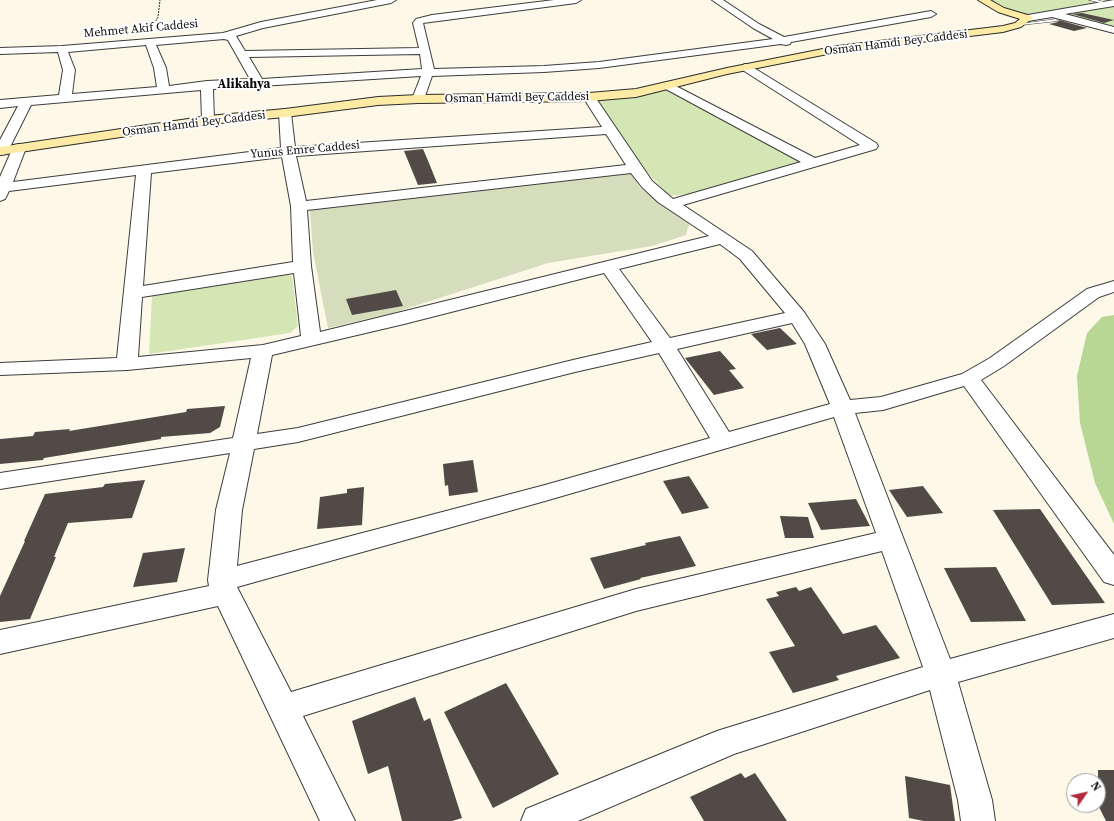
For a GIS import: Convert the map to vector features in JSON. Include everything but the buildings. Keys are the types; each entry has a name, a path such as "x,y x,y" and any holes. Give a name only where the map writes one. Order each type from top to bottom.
{"street":[{"name":"Mehmet Akif Caddesi","path":"0,51 62,49 224,36 261,25 391,0"},
{"path":"494,10 496,0"},
{"path":"418,99 428,72 428,64 422,34 418,23 419,21 438,17 576,0"},
{"path":"716,0 782,41 812,54"},
{"path":"983,0 1024,21 1053,17 1111,3"},
{"path":"0,104 257,82 428,72 544,69 599,65 681,56 782,41 931,14"},
{"path":"1053,17 1114,30"},
{"name":"Osman Hamdi Bey Caddesi","path":"0,151 208,120 285,113 378,101 418,99 589,97 636,93 745,67 812,54 870,44 1003,29 1024,21"},
{"path":"224,36 232,37 254,74 257,82"},
{"path":"146,42 160,68 164,90"},
{"path":"62,49 70,70 65,98"},
{"path":"241,54 425,51"},
{"path":"671,204 871,146 745,67"},
{"path":"207,86 208,120"},
{"path":"668,86 814,163"},
{"path":"589,97 635,168 654,191 723,238 738,249 754,264 797,316 814,344 842,408 941,674 975,800 978,821"},
{"path":"0,151 26,102"},
{"path":"285,113 288,151 299,206 302,266 311,340"},
{"name":"Yunus Emre Caddesi","path":"1,190 244,155 611,130"},
{"path":"1,190 19,148"},
{"path":"299,206 635,168"},
{"path":"127,364 144,169"},
{"path":"0,369 127,364 263,351 723,238"},
{"path":"133,293 302,266"},
{"path":"608,267 664,346 723,441"},
{"path":"0,642 224,587 367,542 538,496 723,441 842,408 883,403 969,378 997,362 1093,293 1114,286"},
{"path":"0,481 298,435 573,366 797,316"},
{"path":"263,351 229,510 224,587 338,821"},
{"path":"969,378 1114,575"},
{"path":"284,708 636,600 891,539"},
{"path":"538,821 728,741 941,674 1114,626"}],"lane":[{"path":"1091,0 1111,3"}],"path":[{"path":"146,42 158,17 160,0"}],"green space":[{"path":"988,0 1088,0 1103,3 1029,15 1012,12"},
{"path":"1114,4 1114,29 1057,14"},
{"path":"667,90 804,162 689,194 670,196 637,162 598,101 602,99"},
{"path":"633,172 639,186 645,192 689,224 686,235 652,246 548,263 393,313 328,328 313,252 310,210"},
{"path":"283,273 292,276 298,326 290,333 149,354 152,296"},
{"path":"1114,315 1114,524 1095,483 1080,423 1077,376 1087,333 1102,317"}],"district":[{"name":"Alikahya","path":"244,85"}]}
